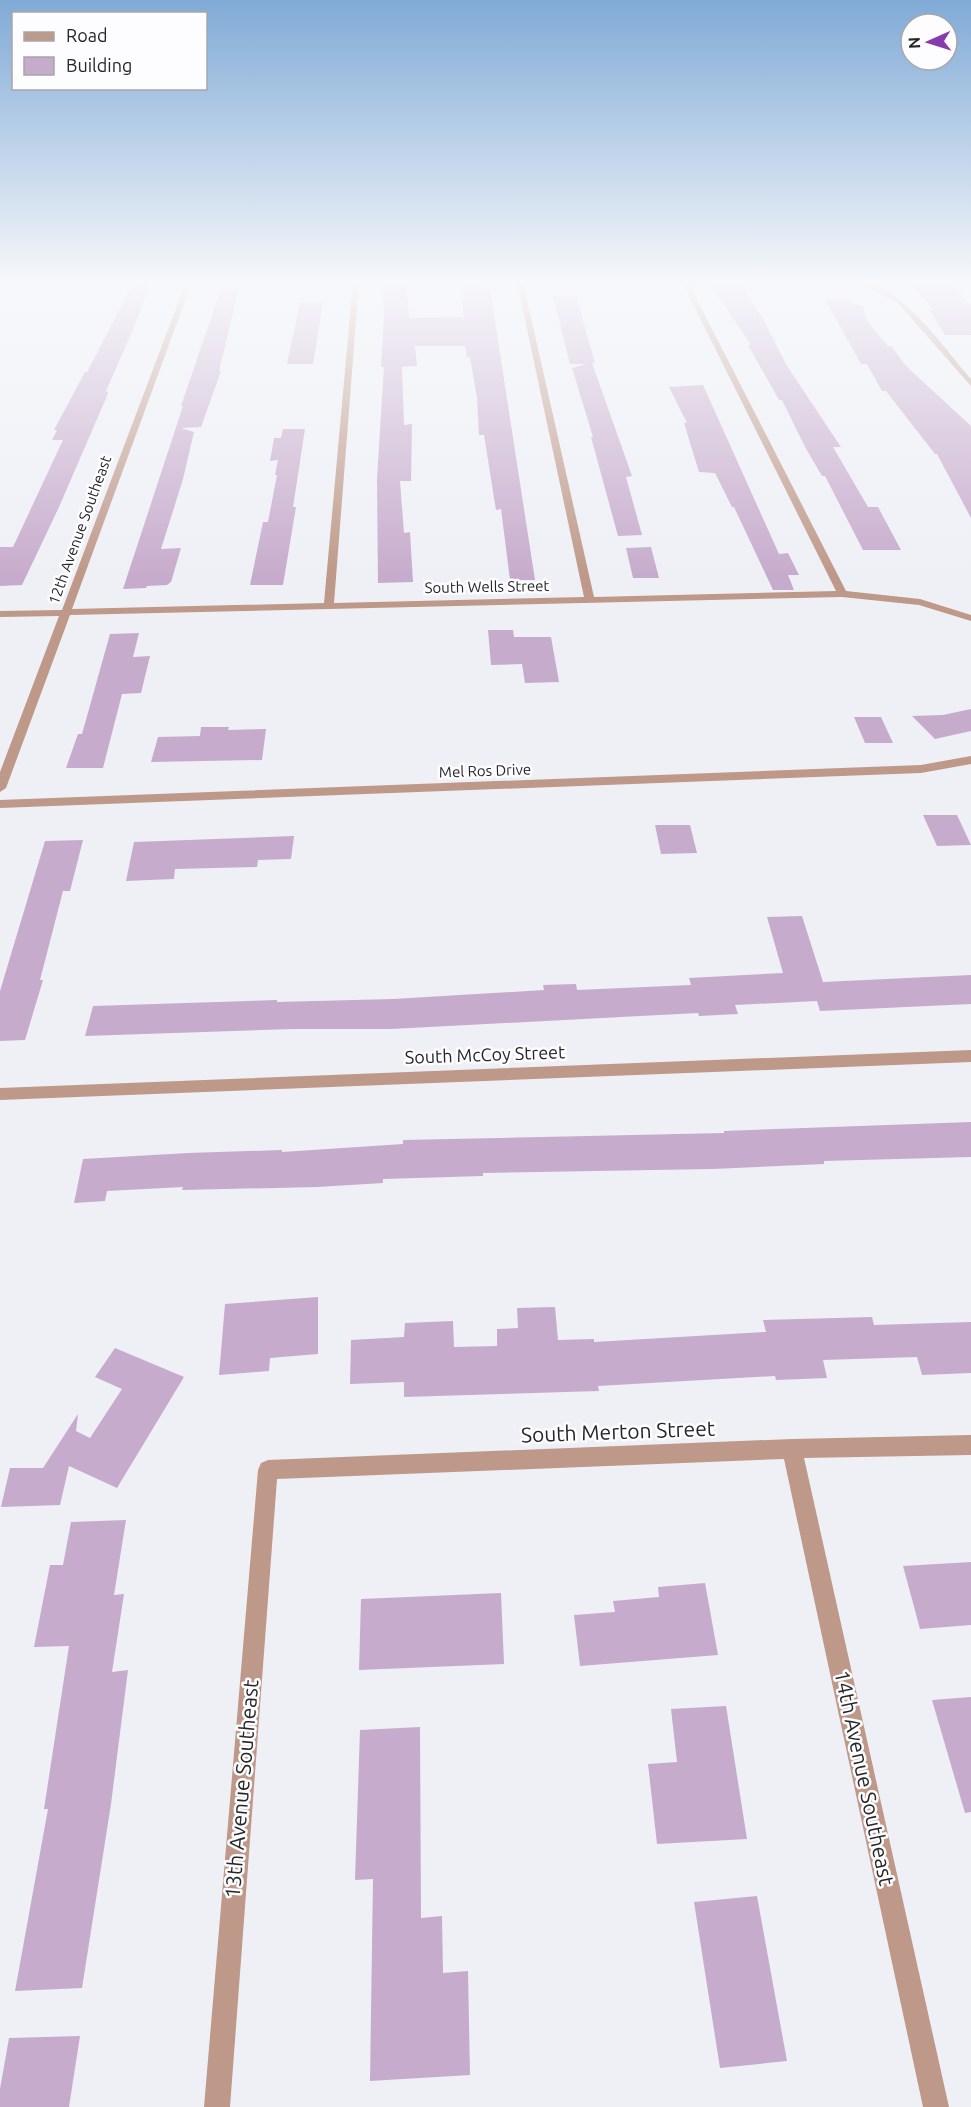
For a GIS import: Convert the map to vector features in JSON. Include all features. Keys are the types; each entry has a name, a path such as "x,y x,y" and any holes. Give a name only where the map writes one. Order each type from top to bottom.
{"street":[{"name":"12th Avenue Southeast","path":"0,788 152,380"},
{"path":"329,606 348,380"},
{"path":"541,380 590,600"},
{"path":"734,380 842,594"},
{"name":"South Wells Street","path":"0,614 842,594 920,602 971,618"},
{"name":"Mel Ros Drive","path":"0,804 921,769 971,760"},
{"name":"South McCoy Street","path":"0,1094 971,1056"},
{"name":"South Merton Street","path":"268,1470 792,1449 971,1445"},
{"name":"14th Avenue Southeast","path":"792,1449 936,2107"},
{"name":"13th Avenue Southeast","path":"217,2107 268,1470"}],"building":[{"path":"81,380 111,380 106,391 107,396 59,507 22,585 0,586 0,547 13,547 63,440 52,440 57,430 54,430"},
{"path":"190,380 218,380 201,427 181,428 194,432 183,479 161,549 181,548 171,582 167,585 123,589 183,406 181,406"},
{"path":"383,380 402,380 404,425 412,424 411,481 400,481 404,533 410,532 413,582 378,583 377,478"},
{"path":"474,380 504,380 535,580 510,580 501,509 496,510 484,435 479,435"},
{"path":"576,380 598,380 632,476 626,477 642,535 618,536 591,437 593,437"},
{"path":"768,380 797,380 841,447 833,447 868,507 878,507 901,550 863,550 825,476 822,476 805,447 782,400 779,400"},
{"path":"876,380 922,380 971,426 971,518 937,454 886,391 882,391"},
{"path":"703,385 779,554 788,553 799,575 788,575 794,590 773,590 734,507 715,473 699,472 684,423 687,423 669,387"},
{"path":"283,429 305,429 293,507 296,507 283,585 250,585 263,522 268,522 277,475 275,475 278,460 270,461 274,438 281,438"},
{"path":"651,547 659,578 633,578 626,548"},
{"path":"488,630 513,630 514,637 551,637 559,682 525,683 522,664 491,665"},
{"path":"139,633 133,657 150,656 141,693 122,694 103,768 66,768 78,734 82,734 110,634"},
{"path":"971,709 971,731 935,739 912,716 943,715"},
{"path":"854,717 881,717 893,743 865,743"},
{"path":"201,727 229,727 228,730 266,729 262,760 151,762 158,737 200,736"},
{"path":"923,815 957,815 971,845 937,846"},
{"path":"655,825 690,825 697,853 661,854"},
{"path":"294,836 291,859 258,860 257,867 175,869 174,879 126,881 134,842"},
{"path":"83,840 70,891 63,891 40,980 43,980 25,1040 0,1041 0,991 45,841"},
{"path":"802,916 823,982 971,975 971,1004 820,1011 817,1001 735,1005 738,1014 699,1016 698,1013 391,1029 293,1029 85,1036 93,1006 393,999 544,990 543,985 576,984 577,990 691,985 689,978 783,973 767,917"},
{"path":"971,1122 971,1157 824,1161 824,1164 712,1169 483,1173 483,1176 383,1179 383,1183 317,1187 182,1190 183,1187 107,1191 105,1201 74,1203 83,1159 188,1153 282,1150 282,1152 403,1144 403,1140 724,1133 724,1131"},
{"path":"318,1297 318,1354 270,1358 269,1371 219,1375 225,1304"},
{"path":"555,1307 558,1340 594,1339 594,1342 766,1332 763,1320 872,1317 874,1325 971,1322 971,1373 922,1375 917,1357 823,1360 827,1378 776,1380 775,1376 598,1386 599,1391 404,1397 404,1382 350,1384 351,1340 404,1337 405,1323 453,1321 454,1347 497,1346 497,1329 518,1328 517,1308"},
{"path":"115,1348 184,1377 117,1488 69,1466 60,1505 1,1507 10,1468 43,1468 78,1414 76,1431 90,1438 122,1389 95,1377"},
{"path":"126,1520 114,1595 124,1594 112,1672 128,1670 111,1804 82,1988 15,1991 48,1809 44,1809 69,1646 34,1647 50,1565 63,1565 71,1522"},
{"path":"971,1562 971,1625 920,1629 903,1566"},
{"path":"705,1583 718,1655 580,1666 574,1615 615,1612 613,1601 659,1597 658,1587"},
{"path":"501,1593 504,1664 359,1670 361,1599"},
{"path":"971,1697 971,1812 965,1813 932,1700"},
{"path":"726,1706 747,1839 657,1844 648,1764 677,1762 671,1709"},
{"path":"420,1727 421,1918 442,1916 443,1973 468,1971 470,2075 370,2081 373,1879 355,1880 360,1730"},
{"path":"757,1896 787,2061 720,2068 694,1902"},
{"path":"80,2036 69,2107 0,2107 0,2089 9,2038"}]}
